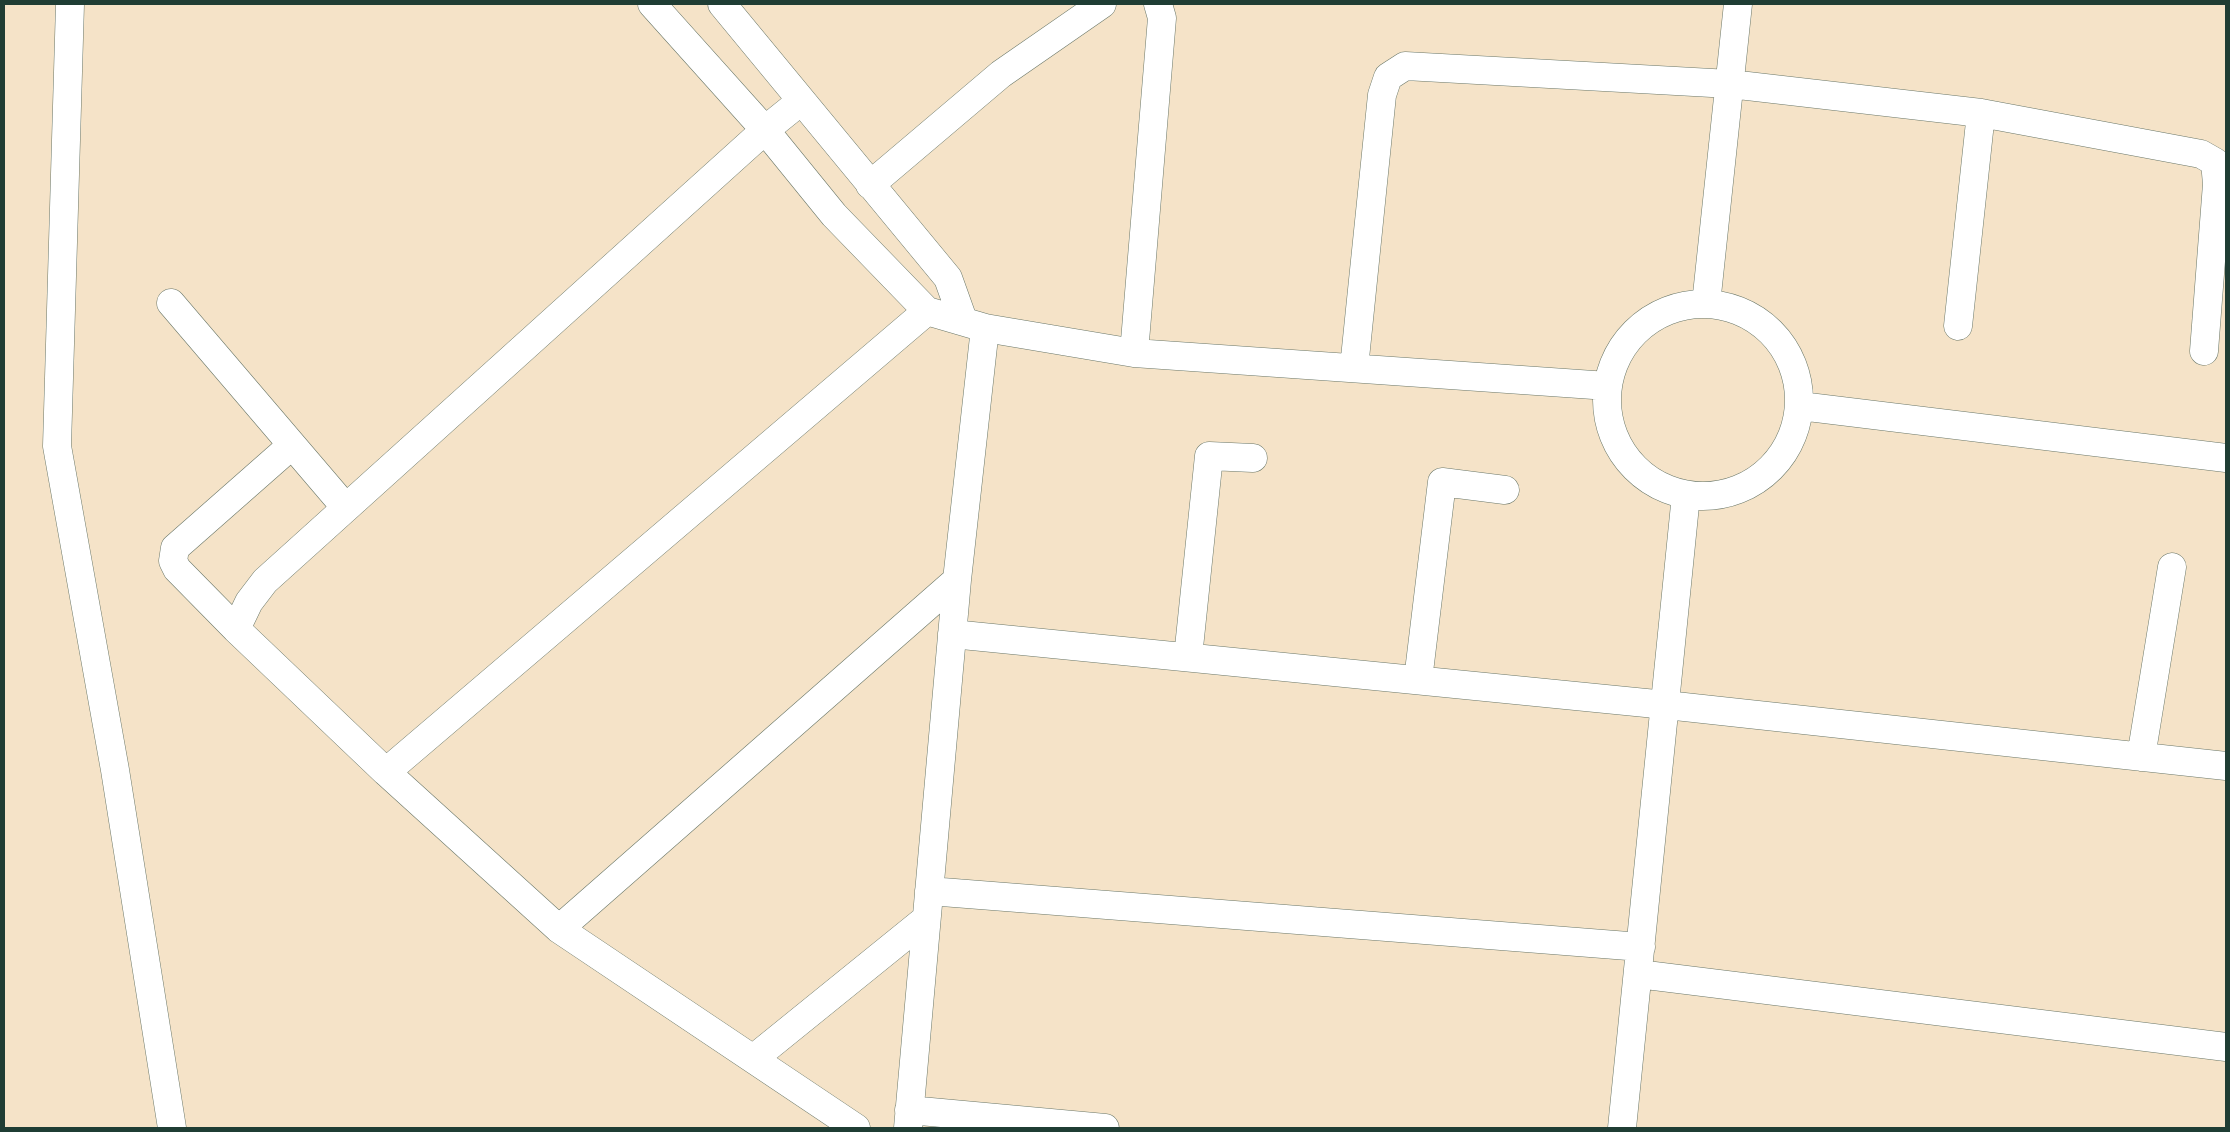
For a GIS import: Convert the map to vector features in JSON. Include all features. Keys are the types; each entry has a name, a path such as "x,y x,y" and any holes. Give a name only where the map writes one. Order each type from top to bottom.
{"street":[{"path":"70,4 56,446 115,770 172,1128"},
{"path":"722,4 948,278 974,324 957,580 908,1119 1105,1128"},
{"path":"870,185 1001,74 1102,4"},
{"path":"1134,353 1162,18 1158,4"},
{"path":"1706,304 1738,4"},
{"path":"657,5 765,130 834,215 927,311 974,324 1134,353 1608,386"},
{"path":"1354,368 1382,95 1388,77 1405,66 1730,84 1981,113 2202,154 2215,162 2217,184 2204,351"},
{"path":"236,629 249,602 265,581 765,130 801,101"},
{"path":"1958,326 1981,113"},
{"path":"171,302 346,508"},
{"path":"1710,303 1746,313 1776,336 1794,369 1800,406 1789,444 1766,474 1733,492 1696,496 1686,495 1659,487 1629,463 1611,430 1606,409 1608,386 1616,356 1640,326 1672,307 1710,303"},
{"path":"386,772 927,311"},
{"path":"1800,406 2226,458"},
{"path":"292,445 175,548 173,561 177,569 236,629 386,772 559,929 856,1128"},
{"path":"1188,657 1209,456 1253,458"},
{"path":"1418,680 1442,482 1505,490"},
{"path":"1622,1128 1686,495"},
{"path":"2141,757 2172,567"},
{"path":"559,929 957,580"},
{"path":"952,634 1666,705 2226,766"},
{"path":"929,891 1641,947"},
{"path":"754,1059 926,919"},
{"path":"1638,974 2226,1047"}]}
